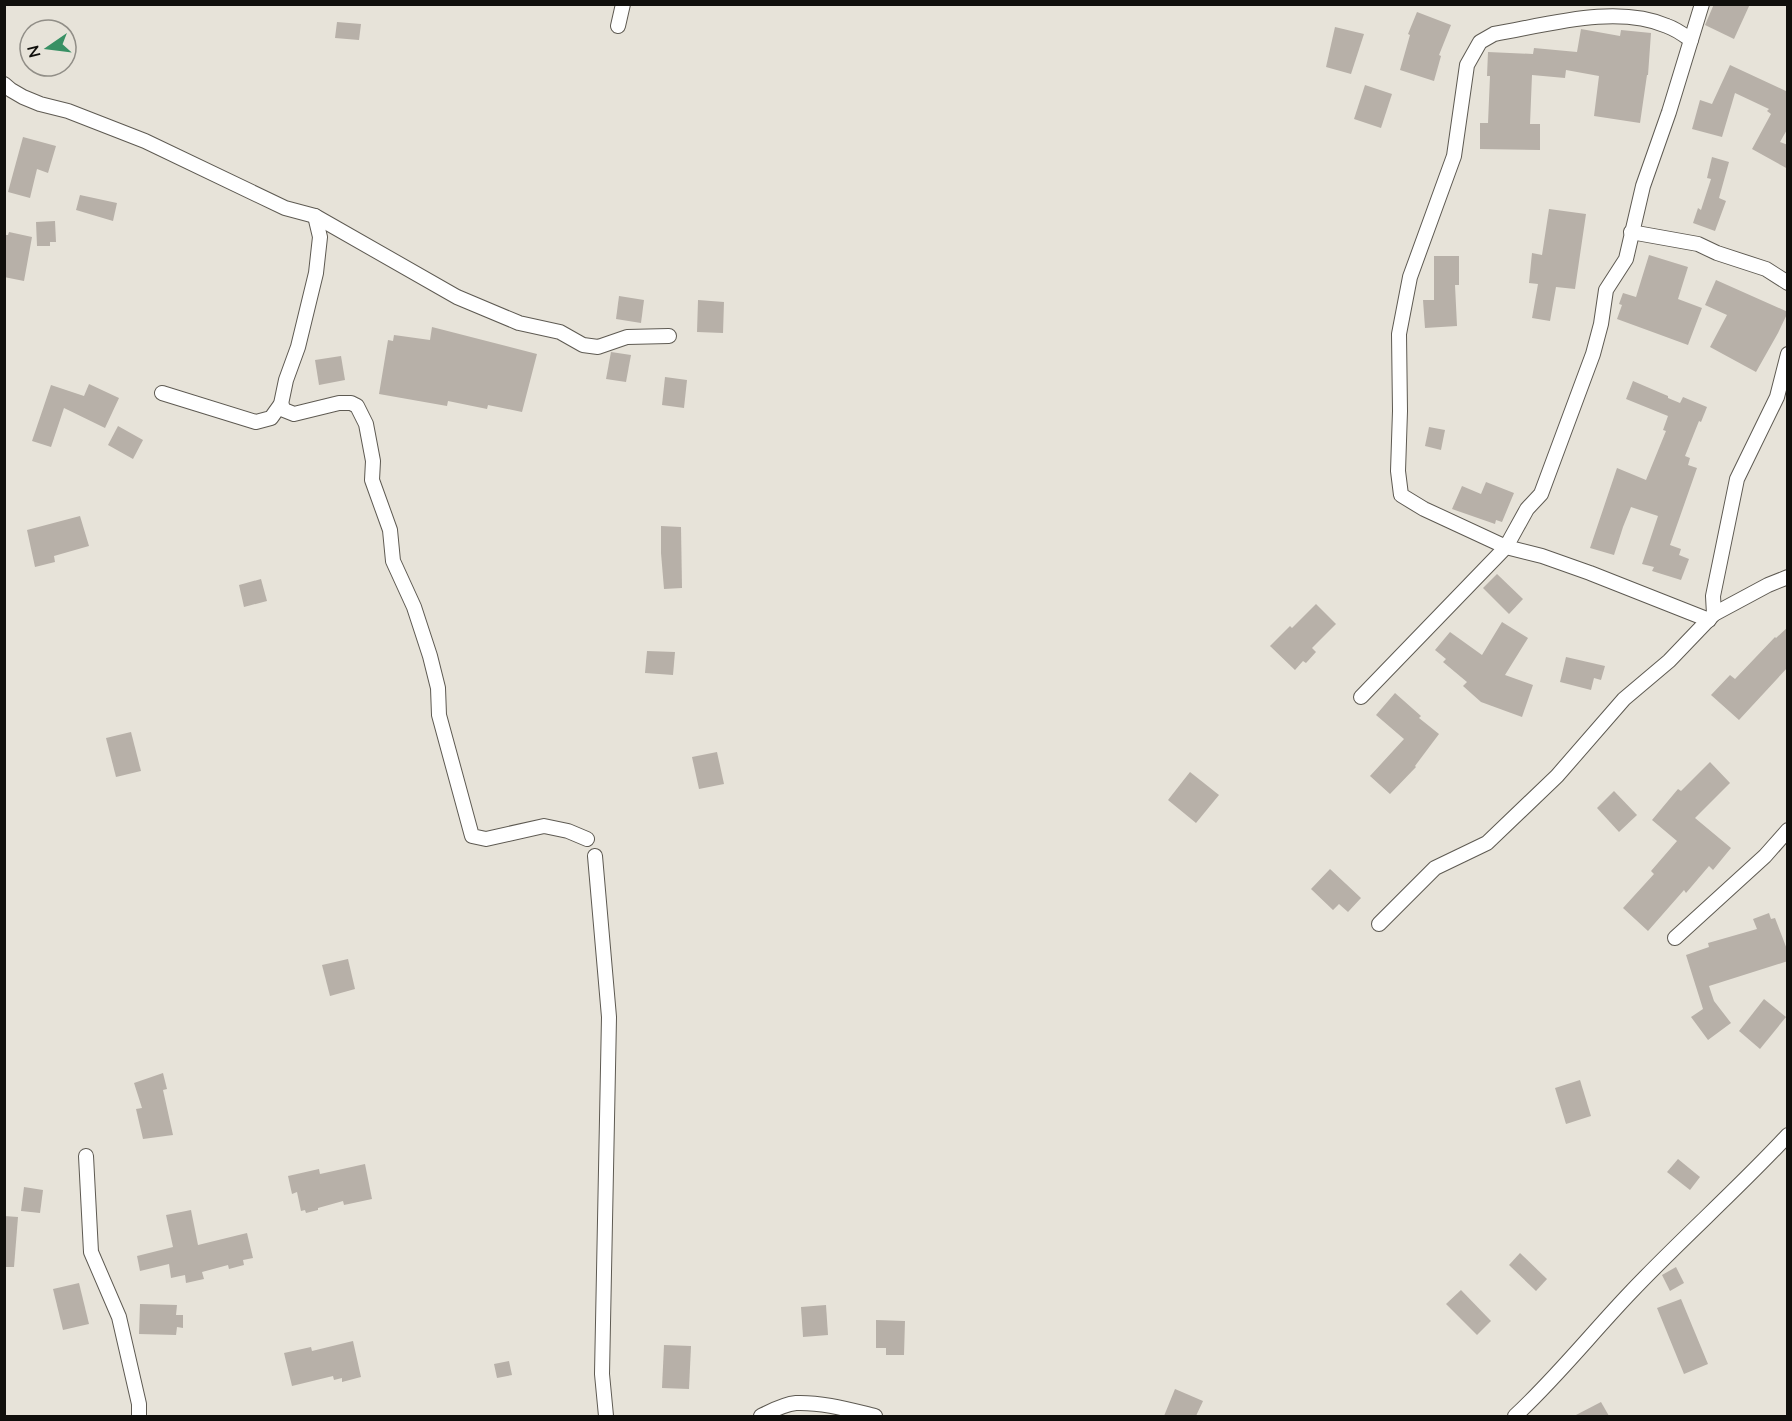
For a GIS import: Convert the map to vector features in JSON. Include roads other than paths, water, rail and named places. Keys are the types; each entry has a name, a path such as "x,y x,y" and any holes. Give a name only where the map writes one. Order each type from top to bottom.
{"street":[{"path":"618,26 623,4"},
{"path":"1361,697 1506,547 1527,509 1542,494 1593,354 1606,290 1626,259 1643,186 1666,123 1702,4"},
{"path":"1691,40 1668,26 1639,18 1616,15 1494,34 1480,42 1467,65 1454,156 1410,277 1399,333 1398,471 1401,495 1424,509 1506,547 1542,556 1711,617"},
{"path":"4,84 23,97 68,111 145,141 285,208 315,216 456,297 519,323 560,332 583,345 598,347 627,337 669,336"},
{"path":"162,393 256,422 271,418 280,404 298,347 316,273 320,237 315,216"},
{"path":"1631,232 1698,244 1717,253 1766,269 1788,284"},
{"path":"1711,617 1713,596 1737,479 1777,397 1788,354"},
{"path":"280,404 284,410 294,414 339,403 351,403 357,406 366,424 373,461 372,480 390,530 393,561 414,607 430,656 438,688 440,715 472,836 486,838 544,826 567,831 587,839"},
{"path":"1378,924 1435,868 1487,843 1557,776 1624,699 1669,661 1711,617 1768,585 1788,577"},
{"path":"1675,938 1765,856 1788,830"},
{"path":"595,856 609,1017 602,1374 606,1416"},
{"path":"1515,1416 1533,1400 1630,1293 1788,1135"},
{"path":"86,1156 91,1252 118,1317 139,1404 139,1416"},
{"path":"761,1416 795,1403 847,1408 875,1416"}]}
